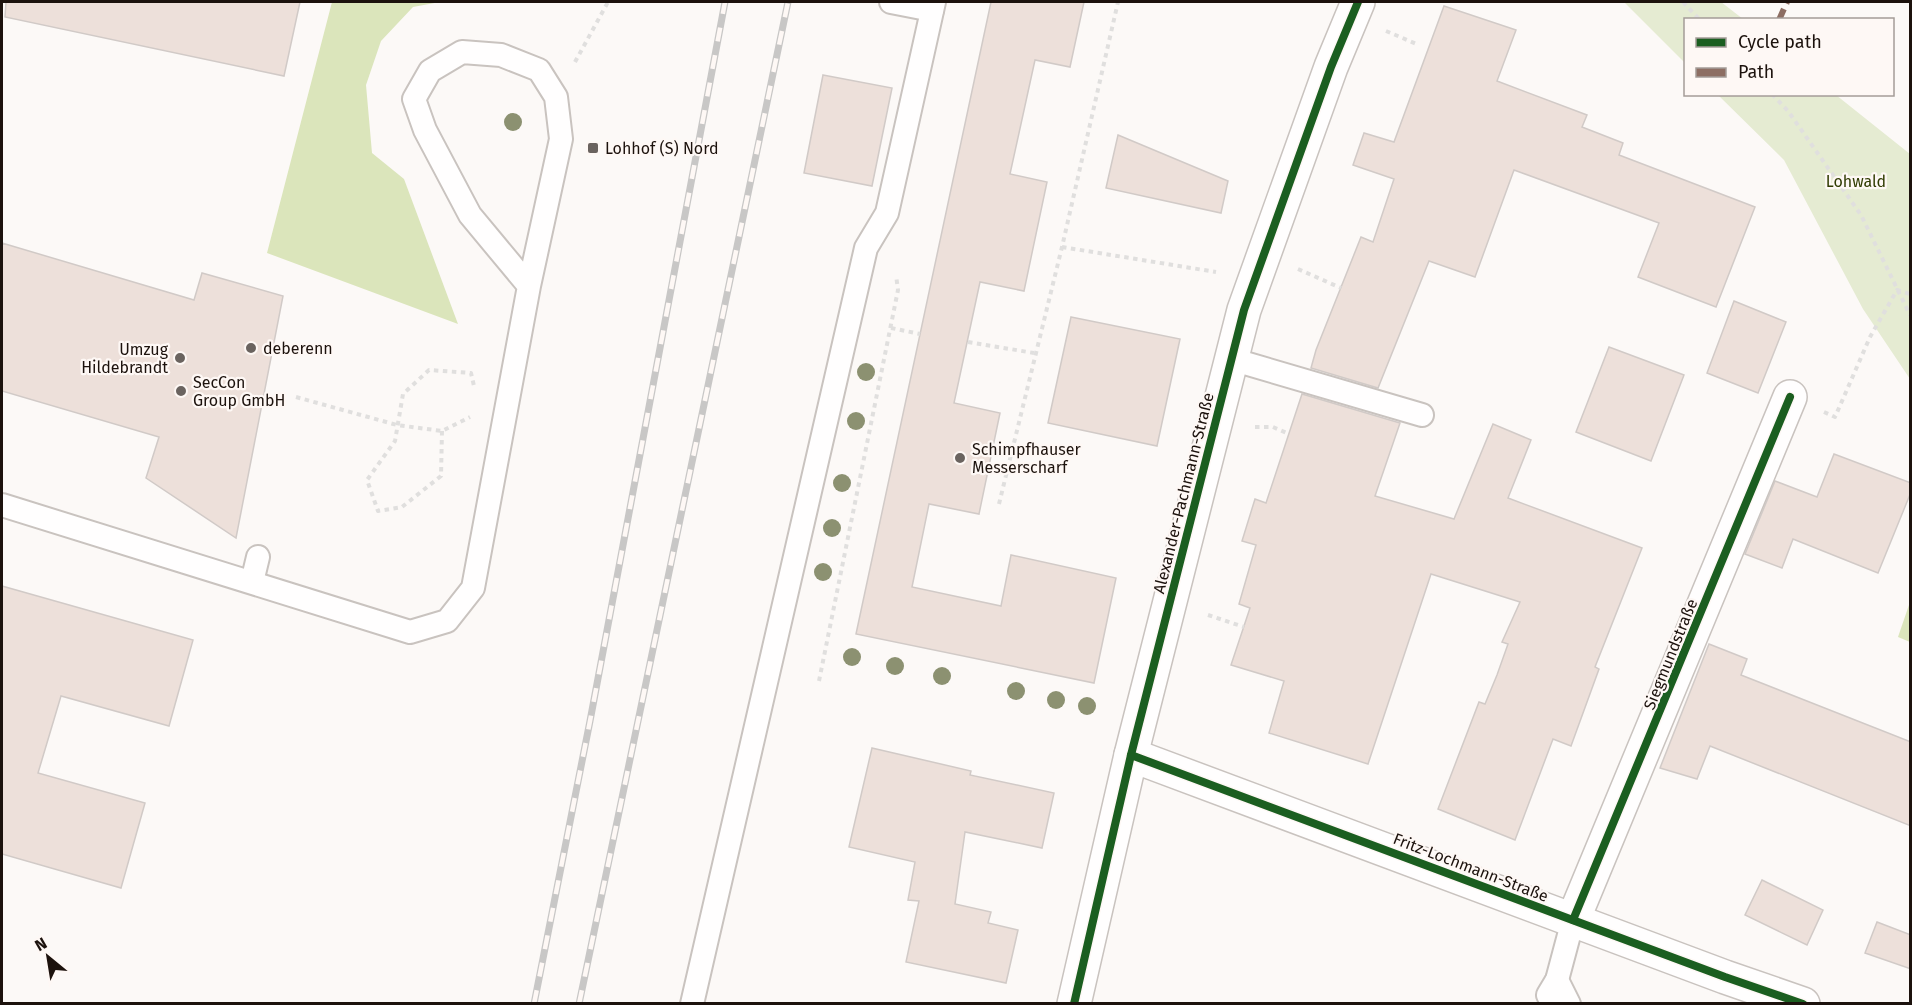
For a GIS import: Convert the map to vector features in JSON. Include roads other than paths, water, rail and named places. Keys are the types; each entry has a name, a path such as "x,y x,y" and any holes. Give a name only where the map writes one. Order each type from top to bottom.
{"street":[{"name":"Alexander-Pachmann-Straße","path":"1074,1004 1131,755 1244,310 1331,67 1358,2"},
{"name":"Siegmundstraße","path":"1573,920 1790,397"},
{"name":"Fritz-Lochmann-Straße","path":"1131,755 1803,1004"}],"lane":[{"path":"692,1004 866,248 887,213 933,6 891,2"},
{"path":"2,505 411,632 447,621 473,588 529,286 561,139 556,97 539,70 501,55 462,52 430,71 414,99 425,130 470,215 529,286"},
{"path":"1231,359 1422,415"},
{"path":"252,582 258,557"},
{"path":"1569,1004 1552,987 1573,920"}],"railway":[{"path":"534,1004 590,721 725,2"},
{"path":"579,1004 788,2"}],"place":[{"name":"Lohhof (S) Nord","path":"593,148"},
{"name":"deberenn","path":"251,348"},
{"name":"Umzug Hildebrandt","path":"180,358"},
{"name":"SecCon Group GmbH","path":"181,391"},
{"name":"Schimpfhauser Messerscharf","path":"960,458"}],"park label":[{"name":"Lohwald","path":"1856,181"}]}
